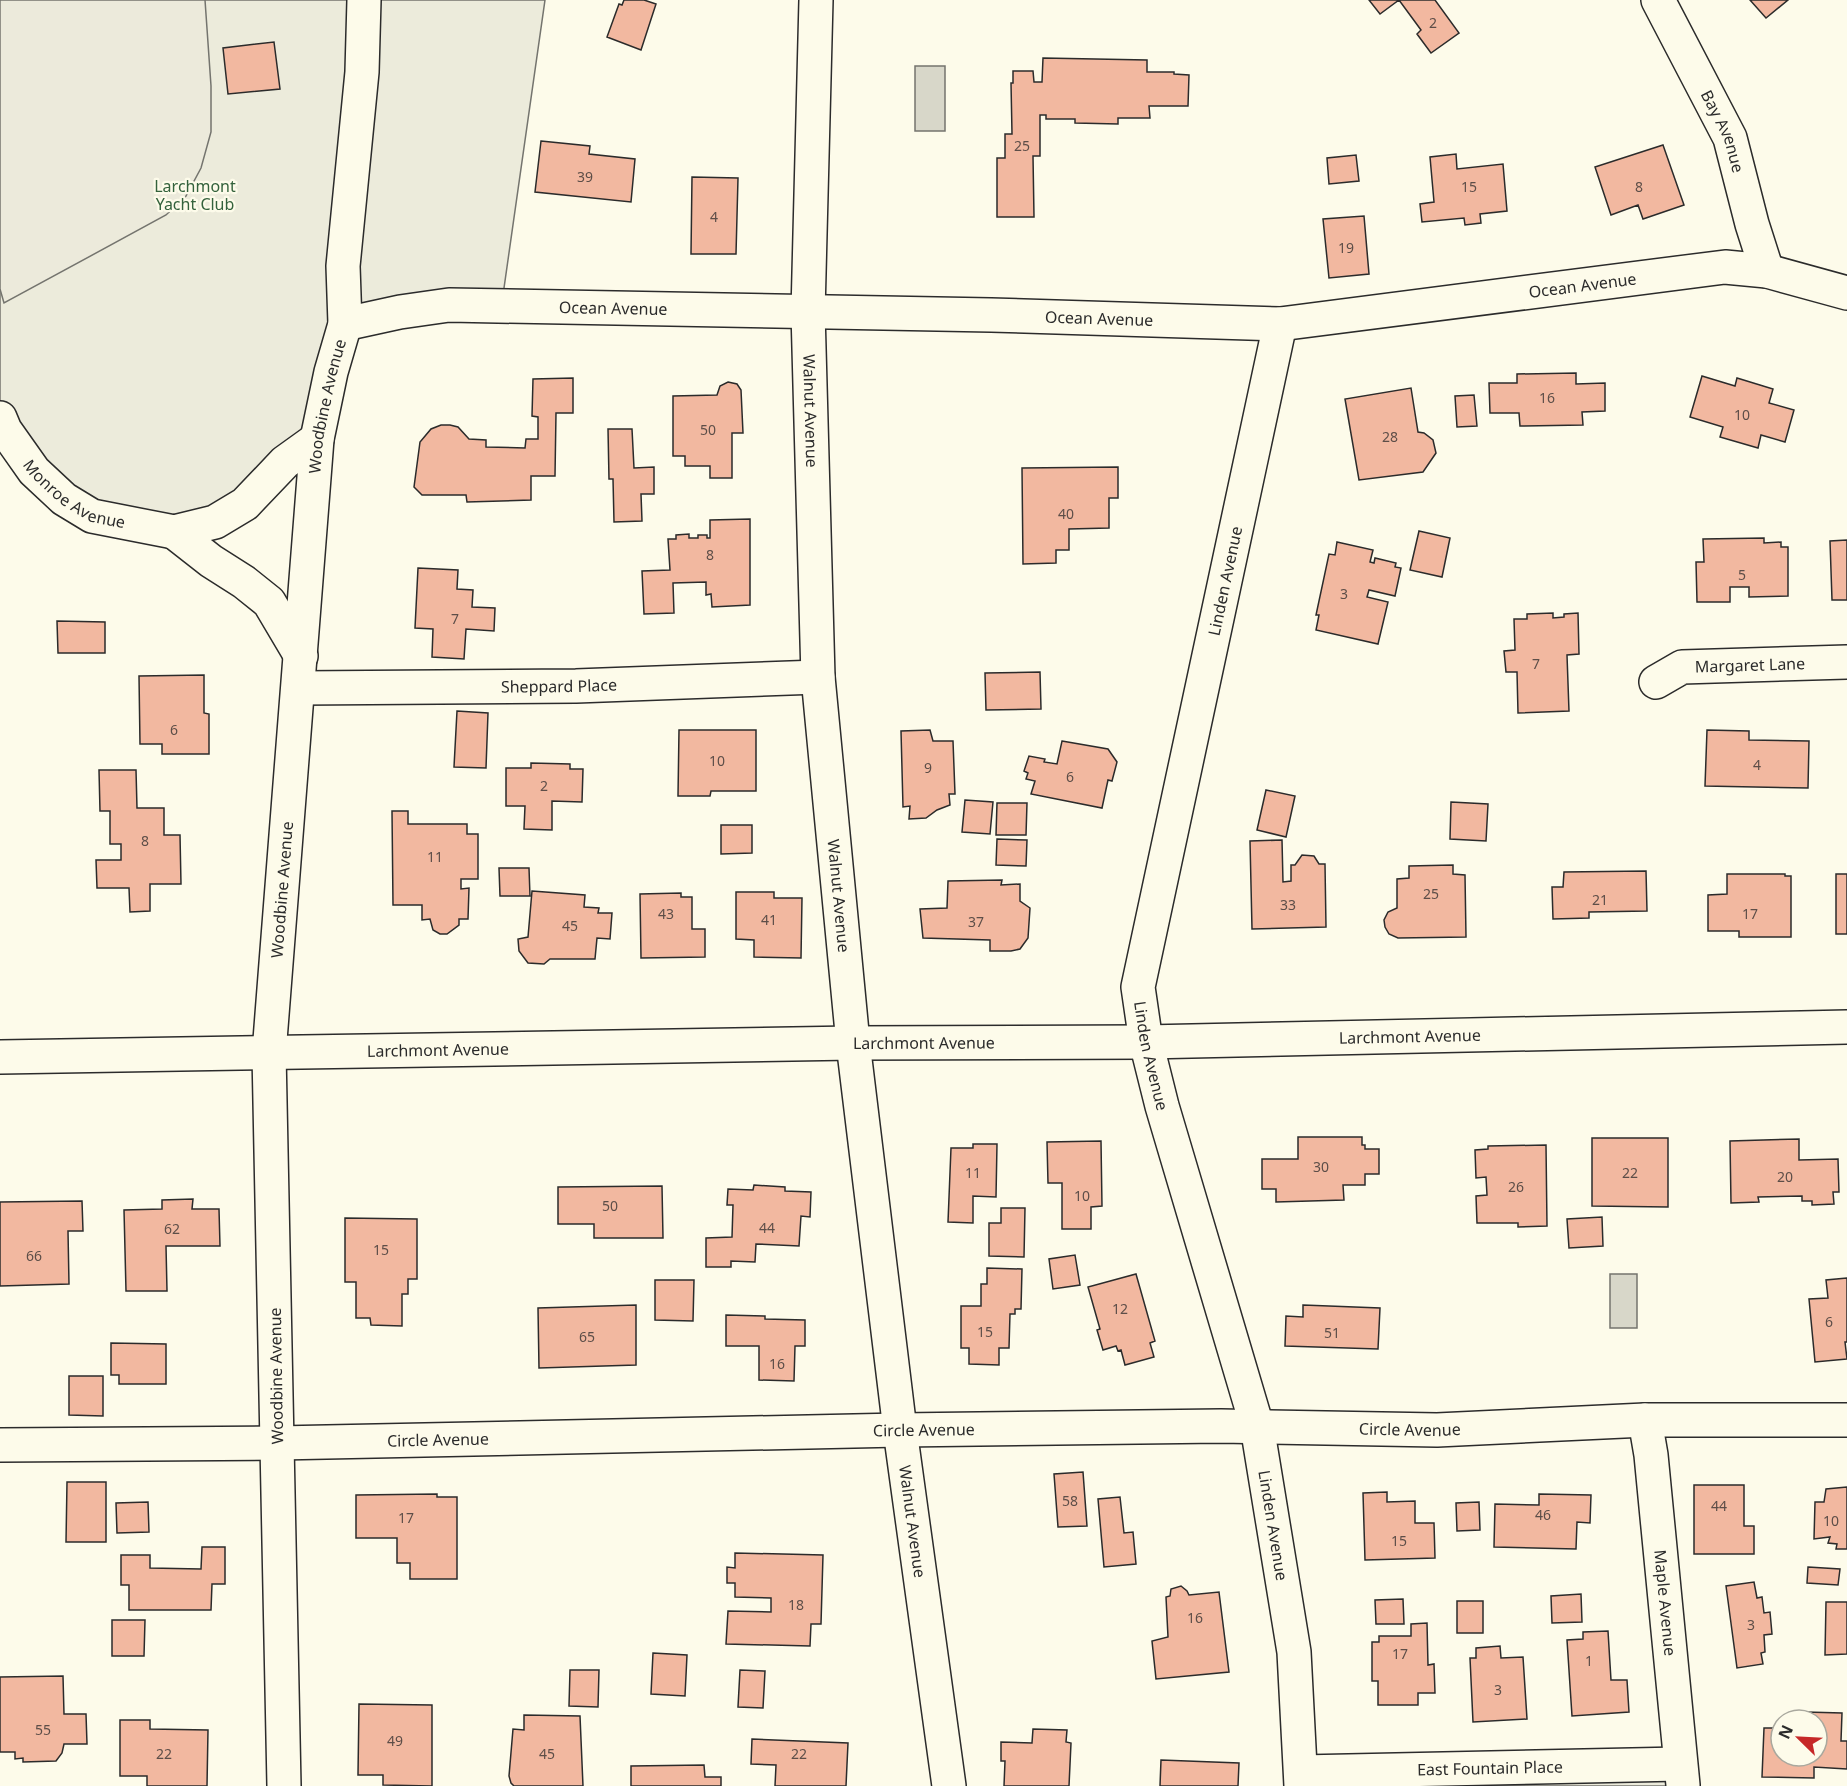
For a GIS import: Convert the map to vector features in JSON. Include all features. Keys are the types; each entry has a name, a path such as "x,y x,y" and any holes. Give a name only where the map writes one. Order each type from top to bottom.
{"street":[{"name":"Woodbine Avenue","path":"284,1786 269,1053 317,439 331,372 345,324 343,266 362,72 364,0"},
{"name":"Walnut Avenue","path":"816,0 808,312 818,676 853,1043 900,1430 949,1786"},
{"name":"Bay Avenue","path":"1658,0 1730,138 1752,224 1767,271"},
{"name":"Ocean Avenue","path":"345,324 400,312 449,306 980,314 1280,324 1725,267 1767,271 1847,293"},
{"name":"Linden Avenue","path":"1280,324 1138,987 1146,1042 1162,1106 1257,1426 1294,1652 1301,1779"},
{"name":"Monroe Avenue","path":"0,418 5,430 34,471 64,499 92,516 174,532 215,522 245,504 285,462 317,439"},
{"name":"Monroe Avenue","path":"174,532 269,602 301,656"},
{"name":"Margaret Lane","path":"1656,682 1682,667 1847,662"},
{"name":"Sheppard Place","path":"299,688 576,686 818,676"},
{"name":"Larchmont Avenue","path":"0,1057 853,1043 1146,1042 1847,1027"},
{"name":"Circle Avenue","path":"0,1445 278,1443 900,1430 1257,1426 1437,1431 1645,1420 1847,1420"},
{"name":"Maple Avenue","path":"1645,1420 1651,1455 1682,1775"},
{"name":"East Fountain Place","path":"1301,1779 1682,1775"}],"green space":[{"name":"Larchmont Yacht Club","path":"0,0 545,0 502,302 343,321 313,436 244,499 176,528 70,497 0,405"},
{"path":"1674,1773 1676,1786 1310,1786"}],"shaded area":[{"path":"0,0 205,0 211,86 211,132 201,168 186,196 166,215 4,303 0,289"},
{"path":"915,66 945,66 945,131 915,131"},
{"path":"1610,1274 1637,1274 1637,1328 1610,1328"}],"building":[{"path":"624,0 644,0 656,4 641,50 607,37 619,4 622,5"},
{"path":"1369,0 1399,0 1380,14"},
{"path":"1399,0 1435,0 1459,33 1431,53 1417,34 1421,30"},
{"path":"1750,0 1788,0 1766,18"},
{"path":"274,42 280,89 228,94 223,48"},
{"path":"1043,58 1147,60 1147,72 1174,72 1174,74 1189,75 1188,106 1149,106 1150,118 1118,118 1118,124 1075,123 1075,119 1046,119 1046,115 1040,115 1040,156 1033,156 1034,217 997,217 997,158 1005,158 1005,134 1012,134 1011,83 1013,83 1013,71 1033,71 1034,82 1042,82"},
{"path":"541,141 590,146 589,154 635,159 631,202 535,192"},
{"path":"1663,145 1684,205 1643,219 1638,205 1611,215 1595,167"},
{"path":"1456,154 1457,169 1503,164 1507,211 1480,214 1481,223 1465,225 1464,218 1422,222 1420,204 1434,202 1430,157"},
{"path":"1356,155 1359,181 1329,184 1327,158"},
{"path":"692,177 738,178 736,254 691,254"},
{"path":"1364,216 1369,274 1329,278 1323,219"},
{"path":"1576,373 1576,384 1605,383 1605,411 1582,412 1583,425 1520,426 1519,413 1490,413 1489,383 1517,383 1517,374"},
{"path":"1702,376 1735,386 1737,378 1773,389 1769,403 1794,410 1785,442 1761,435 1758,448 1720,437 1723,427 1690,417"},
{"path":"573,378 573,413 556,413 555,476 531,476 531,500 467,502 466,495 422,495 414,487 420,442 431,429 441,425 450,425 458,427 469,439 486,440 486,447 525,448 526,439 538,439 538,417 532,416 533,379"},
{"path":"728,382 737,384 741,390 743,433 732,433 732,478 710,478 710,466 685,466 685,456 673,456 673,396 717,395 720,386"},
{"path":"1411,388 1418,432 1424,433 1433,440 1436,453 1423,472 1359,480 1345,399"},
{"path":"1474,395 1477,426 1457,427 1455,396"},
{"path":"608,429 632,429 634,468 654,467 654,494 641,494 642,521 614,522 613,479 609,479"},
{"path":"1118,467 1118,498 1109,498 1109,528 1069,529 1069,550 1056,550 1056,563 1023,564 1022,468"},
{"path":"750,519 750,605 712,607 711,594 706,595 706,582 673,583 674,613 644,614 642,571 670,570 668,539 676,539 676,535 689,534 689,538 707,535 707,538 710,538 710,520"},
{"path":"1419,531 1450,538 1442,577 1410,570"},
{"path":"1764,538 1764,543 1781,542 1781,547 1788,547 1788,596 1749,597 1749,587 1730,587 1730,602 1697,602 1696,562 1704,562 1703,539"},
{"path":"1847,540 1847,600 1832,600 1830,541"},
{"path":"1337,542 1373,550 1370,562 1374,563 1375,558 1396,563 1395,567 1401,568 1395,596 1369,590 1367,597 1388,602 1378,644 1316,630 1319,615 1316,615 1329,554 1335,555"},
{"path":"418,568 458,570 457,589 473,590 472,607 495,608 494,631 466,629 464,659 432,657 433,629 415,628"},
{"path":"1553,613 1553,618 1578,613 1579,654 1567,655 1569,711 1518,713 1517,672 1506,672 1504,651 1515,650 1514,619 1527,619 1527,614"},
{"path":"57,621 105,622 105,653 58,653"},
{"path":"1040,672 1041,709 986,710 985,673"},
{"path":"204,675 204,713 209,714 209,754 162,754 162,744 140,744 139,676"},
{"path":"457,711 488,713 486,768 454,767"},
{"path":"679,730 756,730 756,791 711,791 710,796 678,796"},
{"path":"930,730 933,741 953,741 955,794 949,794 950,805 926,818 909,819 910,806 903,807 901,731"},
{"path":"1707,730 1749,731 1749,740 1809,741 1808,788 1705,786"},
{"path":"1062,741 1108,749 1117,762 1112,781 1108,780 1102,808 1031,794 1035,781 1026,779 1028,773 1024,771 1029,756 1057,764"},
{"path":"531,763 570,764 570,769 583,769 582,802 552,801 552,830 524,829 525,806 506,806 506,768 531,768"},
{"path":"99,770 136,770 137,808 164,808 164,835 180,835 181,884 150,884 150,911 130,912 129,888 97,888 96,860 121,860 121,844 110,844 110,811 100,811"},
{"path":"1266,790 1295,796 1286,837 1257,830"},
{"path":"965,800 993,802 990,834 962,832"},
{"path":"1451,802 1488,804 1486,841 1450,839"},
{"path":"997,803 1027,803 1026,835 996,835"},
{"path":"392,811 408,811 408,824 467,824 467,834 478,834 478,879 461,879 461,889 469,888 468,919 459,919 459,925 447,934 440,934 433,930 430,919 422,920 422,905 393,905"},
{"path":"721,825 752,825 752,853 721,854"},
{"path":"997,839 1027,840 1026,866 996,865"},
{"path":"1282,840 1283,882 1291,881 1291,865 1295,865 1302,855 1314,856 1319,864 1325,864 1326,927 1252,929 1250,841"},
{"path":"1453,865 1453,874 1465,875 1466,937 1398,938 1389,934 1384,920 1388,912 1397,908 1397,879 1409,878 1409,866"},
{"path":"499,868 529,868 530,896 500,896"},
{"path":"1646,871 1647,911 1589,912 1589,918 1553,919 1552,887 1563,887 1564,872"},
{"path":"1727,874 1785,874 1785,876 1791,876 1791,937 1739,937 1739,931 1708,931 1708,895 1727,894"},
{"path":"1836,874 1847,874 1847,934 1836,934"},
{"path":"1002,880 1001,885 1020,884 1020,901 1030,908 1028,938 1020,949 990,951 990,940 923,938 920,909 947,908 948,881"},
{"path":"532,891 585,895 584,907 599,908 598,913 612,913 610,939 597,938 595,959 550,959 544,964 528,963 519,951 518,939 528,937"},
{"path":"736,892 774,892 774,898 802,898 801,958 754,957 754,940 736,939"},
{"path":"681,893 681,897 692,897 692,929 705,929 705,957 641,958 640,894"},
{"path":"1298,1137 1362,1137 1362,1145 1365,1145 1365,1149 1379,1149 1379,1174 1365,1174 1365,1185 1343,1185 1344,1200 1276,1202 1276,1189 1262,1189 1262,1159 1298,1159"},
{"path":"1592,1138 1668,1138 1668,1207 1592,1206"},
{"path":"1799,1139 1799,1160 1838,1159 1839,1192 1833,1192 1834,1204 1812,1205 1812,1201 1802,1201 1802,1196 1758,1197 1759,1202 1731,1203 1730,1141"},
{"path":"1101,1141 1102,1206 1091,1207 1091,1229 1062,1229 1062,1183 1048,1183 1047,1142"},
{"path":"973,1144 997,1144 996,1197 973,1196 973,1223 948,1222 951,1148 973,1148"},
{"path":"1546,1145 1547,1226 1518,1227 1518,1223 1477,1223 1476,1196 1487,1195 1486,1177 1476,1178 1475,1150 1488,1149 1488,1146"},
{"path":"754,1185 785,1187 785,1191 811,1192 810,1217 801,1216 799,1246 756,1244 755,1262 731,1261 731,1267 706,1267 706,1238 732,1237 733,1205 727,1205 728,1189 753,1190"},
{"path":"662,1186 663,1238 594,1238 594,1224 558,1224 558,1187"},
{"path":"193,1199 192,1209 219,1209 220,1246 166,1246 167,1291 126,1291 124,1210 162,1209 162,1200"},
{"path":"82,1201 83,1231 68,1231 69,1284 0,1286 0,1202"},
{"path":"1001,1208 1025,1208 1024,1257 989,1256 989,1223 1001,1223"},
{"path":"1602,1217 1603,1246 1569,1248 1567,1219"},
{"path":"345,1218 417,1219 417,1279 408,1279 408,1294 402,1294 402,1326 371,1325 370,1318 356,1318 356,1282 345,1282"},
{"path":"1075,1255 1080,1285 1053,1289 1049,1259"},
{"path":"987,1268 1022,1269 1021,1309 1015,1309 1015,1314 1010,1314 1009,1348 999,1348 999,1365 969,1364 969,1348 961,1348 961,1306 981,1306 981,1284 987,1284"},
{"path":"1136,1274 1155,1341 1150,1343 1154,1357 1125,1365 1121,1350 1118,1351 1116,1346 1103,1350 1097,1330 1100,1329 1088,1287"},
{"path":"1847,1278 1847,1342 1845,1342 1847,1359 1815,1362 1809,1299 1828,1298 1826,1280"},
{"path":"655,1280 694,1280 693,1321 655,1320"},
{"path":"636,1305 636,1365 539,1368 538,1308"},
{"path":"1303,1305 1380,1308 1378,1349 1285,1346 1286,1316 1303,1317"},
{"path":"726,1315 805,1320 805,1346 795,1346 794,1381 759,1380 759,1346 726,1346"},
{"path":"111,1343 166,1344 166,1384 119,1384 119,1375 111,1375"},
{"path":"69,1376 103,1376 103,1416 69,1415"},
{"path":"1083,1472 1087,1526 1058,1527 1054,1474"},
{"path":"67,1482 106,1482 106,1542 66,1542"},
{"path":"1694,1485 1744,1485 1744,1526 1754,1526 1754,1554 1694,1554"},
{"path":"1847,1487 1847,1549 1836,1549 1837,1544 1828,1543 1830,1537 1814,1539 1815,1502 1824,1502 1826,1489"},
{"path":"1387,1492 1387,1502 1415,1501 1415,1523 1434,1523 1435,1558 1365,1560 1363,1493"},
{"path":"437,1494 437,1497 457,1497 457,1579 410,1579 410,1563 397,1563 397,1538 356,1538 356,1495"},
{"path":"1539,1494 1591,1495 1590,1523 1577,1522 1576,1549 1494,1547 1495,1504 1539,1505"},
{"path":"1120,1497 1124,1533 1133,1532 1136,1564 1104,1567 1098,1499"},
{"path":"148,1502 149,1532 117,1533 116,1503"},
{"path":"1479,1502 1480,1530 1457,1531 1456,1503"},
{"path":"202,1547 225,1547 225,1584 212,1584 211,1610 129,1610 129,1585 121,1585 121,1555 150,1555 150,1568 201,1569"},
{"path":"735,1553 823,1555 821,1624 811,1624 810,1646 726,1644 728,1611 771,1612 771,1598 735,1597 735,1583 727,1583 727,1567 735,1568"},
{"path":"1808,1567 1840,1569 1838,1585 1807,1583"},
{"path":"1754,1582 1757,1598 1762,1597 1764,1613 1770,1612 1772,1634 1764,1635 1765,1652 1761,1653 1763,1664 1737,1668 1726,1586"},
{"path":"1181,1586 1189,1595 1219,1592 1229,1672 1156,1679 1152,1641 1168,1637 1166,1597 1170,1596 1171,1589"},
{"path":"1581,1594 1582,1622 1552,1623 1551,1596"},
{"path":"1403,1599 1404,1624 1376,1624 1375,1600"},
{"path":"1457,1601 1483,1601 1483,1633 1457,1633"},
{"path":"1826,1602 1847,1602 1847,1654 1825,1655"},
{"path":"112,1620 145,1620 144,1656 112,1656"},
{"path":"1427,1623 1428,1665 1434,1664 1435,1693 1418,1693 1418,1705 1378,1705 1378,1681 1372,1681 1372,1642 1379,1642 1379,1636 1411,1636 1411,1624"},
{"path":"1608,1631 1611,1680 1627,1680 1629,1712 1572,1716 1567,1640 1583,1639 1583,1632"},
{"path":"1500,1646 1501,1658 1523,1657 1527,1719 1473,1722 1470,1658 1476,1658 1476,1648"},
{"path":"653,1653 687,1655 685,1696 651,1694"},
{"path":"570,1670 599,1670 598,1707 569,1706"},
{"path":"740,1670 765,1671 763,1708 738,1707"},
{"path":"63,1676 64,1714 86,1714 87,1744 64,1744 62,1753 56,1761 23,1762 23,1758 15,1759 15,1752 0,1752 0,1677"},
{"path":"359,1704 432,1705 432,1786 383,1785 383,1775 358,1775"},
{"path":"1829,1713 1842,1713 1841,1741 1847,1741 1847,1769 1829,1768"},
{"path":"524,1715 580,1716 583,1786 514,1786 511,1783 509,1776 513,1729 524,1730"},
{"path":"120,1720 150,1720 150,1729 208,1730 207,1786 147,1786 147,1776 120,1776"},
{"path":"1764,1728 1769,1728 1769,1768 1814,1768 1814,1778 1762,1777"},
{"path":"1033,1729 1067,1730 1066,1742 1071,1743 1069,1786 1004,1786 1005,1761 1001,1761 1001,1742 1032,1743"},
{"path":"752,1739 848,1743 846,1786 775,1786 776,1765 751,1764"},
{"path":"1161,1760 1239,1763 1238,1786 1160,1786"},
{"path":"704,1765 705,1777 721,1777 721,1786 631,1786 631,1766"}]}
